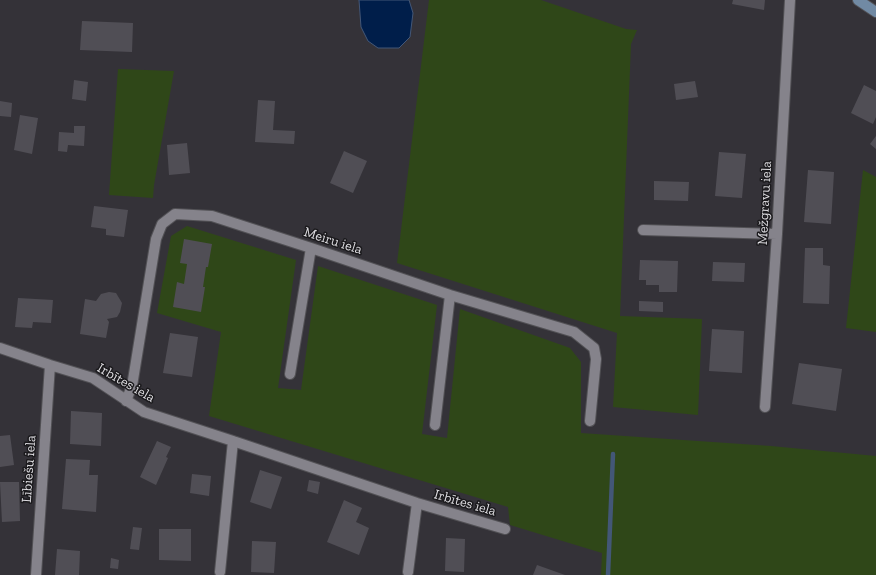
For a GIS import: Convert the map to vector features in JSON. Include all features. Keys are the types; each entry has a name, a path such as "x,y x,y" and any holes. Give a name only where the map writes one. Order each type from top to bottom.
{"street":[{"name":"Mežgravu iela","path":"765,407 777,234 790,0"},
{"path":"858,0 876,12"},
{"name":"Meiru iela","path":"126,401 132,386 156,239 162,224 175,214 212,216 450,295 574,332 594,348 596,359 590,421"},
{"path":"643,230 777,234"},
{"path":"290,374 311,248"},
{"path":"435,425 450,295"},
{"name":"Irbītes iela","path":"0,348 93,378 144,412 233,440 417,503 505,529"},
{"name":"Lībiešu iela","path":"36,575 50,365"},
{"path":"220,572 233,440"},
{"name":"Irbītes iela","path":"408,572 417,503"}],"green space":[{"path":"429,0 541,0 626,29 637,30 631,44 620,316 702,319 698,415 613,407 617,333 397,263"},
{"path":"118,69 174,71 153,198 109,195"},
{"path":"863,170 876,177 876,332 846,328"},
{"path":"187,226 296,260 278,388 301,390 318,266 437,305 422,434 447,438 460,309 570,348 581,362 581,433 771,446 876,456 876,575 601,575 602,553 510,525 508,507 209,416 221,332 157,313 171,236"}],"water":[{"path":"359,0 409,0 413,13 410,37 399,48 378,48 368,41 361,27"}],"building":[{"path":"733,0 765,0 764,10 732,4"},
{"path":"82,21 133,23 132,52 80,50"},
{"path":"74,80 88,82 86,101 72,99"},
{"path":"695,81 698,97 676,100 674,84"},
{"path":"864,85 876,91 876,117 873,124 851,113"},
{"path":"258,100 275,101 273,130 295,131 294,144 255,142"},
{"path":"0,101 12,103 11,117 0,116"},
{"path":"20,115 38,118 32,154 14,150"},
{"path":"74,126 85,126 84,146 68,145 67,152 58,151 59,132 74,133"},
{"path":"876,136 876,149 870,144"},
{"path":"187,143 190,173 169,175 167,145"},
{"path":"344,151 367,161 353,193 330,183"},
{"path":"719,152 746,154 742,198 715,196"},
{"path":"808,170 834,172 831,224 804,222"},
{"path":"654,181 689,182 688,201 654,200"},
{"path":"94,206 128,210 124,237 106,235 106,229 91,227"},
{"path":"184,239 212,244 208,267 206,267 203,287 205,287 201,312 173,307 177,282 184,284 187,264 180,263"},
{"path":"805,248 823,248 823,265 830,266 829,304 803,303"},
{"path":"640,260 678,261 677,292 659,292 659,285 646,285 646,280 639,280"},
{"path":"713,262 745,263 744,282 712,281"},
{"path":"109,292 116,293 122,303 117,317 107,319 109,322 106,338 80,334 85,299 96,301 101,294"},
{"path":"18,298 53,300 51,323 33,322 32,328 15,327"},
{"path":"639,301 663,302 663,312 639,311"},
{"path":"712,329 744,331 742,373 709,371"},
{"path":"170,333 198,337 192,377 163,373"},
{"path":"799,363 842,369 836,411 792,404"},
{"path":"71,411 102,413 101,446 70,444"},
{"path":"10,435 14,465 0,467 0,436"},
{"path":"157,441 171,447 166,457 168,458 156,485 140,477"},
{"path":"66,459 90,460 89,475 98,475 96,512 62,509"},
{"path":"260,470 282,477 271,509 250,502"},
{"path":"192,474 211,476 209,496 190,493"},
{"path":"309,480 320,482 318,494 307,491"},
{"path":"0,482 19,482 20,521 2,522"},
{"path":"344,500 362,508 356,522 369,528 359,555 327,542"},
{"path":"133,527 142,528 139,550 130,549"},
{"path":"159,529 191,529 191,561 159,560"},
{"path":"446,538 465,539 464,572 445,571"},
{"path":"252,541 276,542 274,573 251,572"},
{"path":"57,549 80,551 79,575 55,575"},
{"path":"111,558 119,560 118,569 110,568"},
{"path":"537,565 565,575 533,575"}],"waterway":[{"path":"608,575 613,454"}]}
